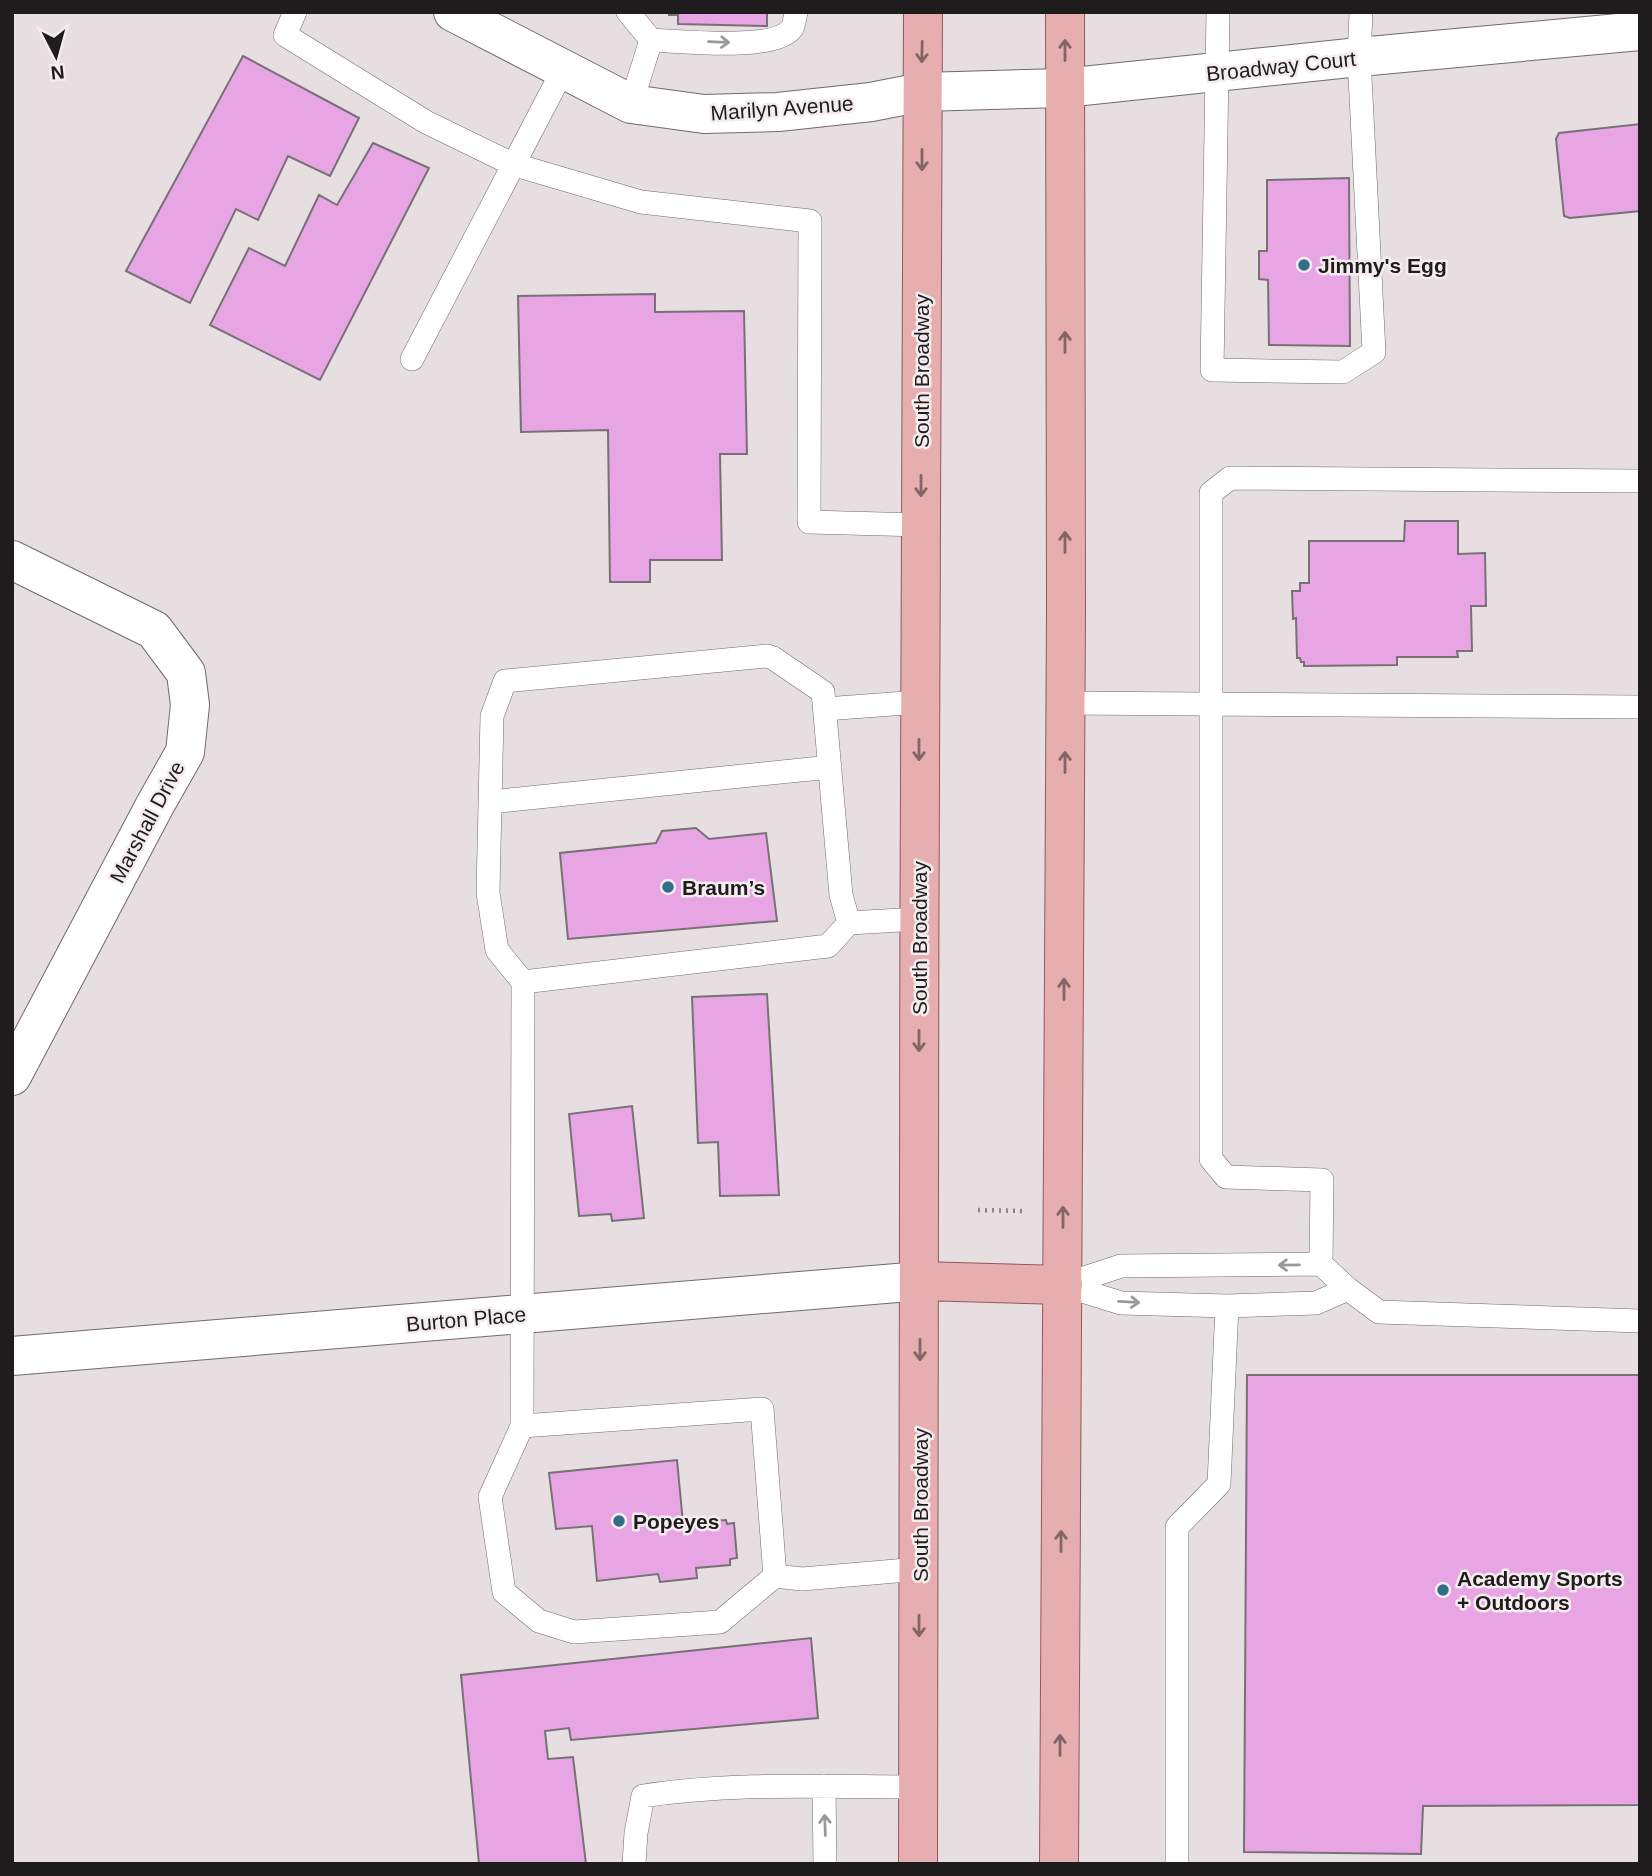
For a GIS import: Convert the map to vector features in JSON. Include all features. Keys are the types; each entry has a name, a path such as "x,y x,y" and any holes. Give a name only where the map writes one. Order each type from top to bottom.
{"main road":[{"name":"South Broadway","path":"918,1864 918,919 923,12"},
{"path":"1059,1864 1065,704 1065,12"},
{"path":"920,1281 1063,1285"}],"street":[{"name":"Marilyn Avenue","path":"453,12 631,104 704,114 778,112 871,102 922,92"},
{"name":"Broadway Court","path":"922,92 1064,89 1359,57 1605,24 1640,32"},
{"name":"Marshall Drive","path":"12,559 154,630 186,673 190,705 185,752 12,1076"},
{"name":"Burton Place","path":"12,1356 920,1281"}],"lane":[{"path":"295,12 285,35 426,122 512,164 641,202 810,221 809,522 920,525"},
{"path":"628,12 651,40 755,44 778,38 792,29 796,12"},
{"path":"1218,12 1212,370 1343,372 1374,352 1359,57 1361,12"},
{"path":"631,104 651,40"},
{"path":"412,359 512,164 564,70"},
{"path":"1321,1264 1322,1180 1226,1177 1211,1159 1211,494 1230,478 1640,481"},
{"path":"849,923 841,895 822,691 767,656 507,680 503,683 492,716 488,893 499,954 523,982 522,1426 490,1497 503,1592 540,1621 574,1632 720,1622 775,1576 802,1579 919,1569"},
{"path":"825,709 919,702"},
{"path":"1065,704 1640,707"},
{"path":"490,802 830,767"},
{"path":"523,982 824,947 849,923 918,919"},
{"path":"1063,1285 1121,1266 1321,1264 1379,1312 1640,1321"},
{"path":"1063,1285 1121,1303 1227,1306 1316,1303 1348,1289"},
{"path":"1177,1864 1177,1527 1219,1484 1227,1306"},
{"path":"522,1426 762,1409 775,1576"},
{"path":"824,1786 825,1864"},
{"path":"634,1864 636,1833 643,1797 680,1791 824,1786 919,1787"}],"path":[{"path":"978,1210 1027,1211"}],"building":[{"path":"669,12 767,12 767,26 678,24 678,15 669,15"},
{"path":"243,56 359,118 330,176 288,156 258,220 236,209 190,303 126,271"},
{"path":"1640,124 1640,211 1570,218 1564,216 1556,139 1559,133"},
{"path":"373,143 429,168 320,380 210,325 249,248 285,266 319,195 337,205"},
{"name":"Jimmy's Egg","path":"1349,178 1350,346 1269,345 1268,280 1259,279 1259,251 1267,251 1267,180"},
{"path":"655,294 655,312 744,311 747,454 720,454 722,560 650,560 650,582 610,582 608,430 521,432 518,296"},
{"path":"1405,521 1458,521 1458,554 1485,553 1486,606 1471,606 1472,651 1457,651 1458,657 1397,657 1397,665 1304,666 1304,662 1297,658 1292,591 1300,591 1300,583 1309,583 1309,541 1404,541"},
{"name":"Braum’s","path":"696,828 709,839 766,833 777,921 568,939 560,853 656,843 662,831"},
{"path":"767,994 779,1195 720,1196 718,1142 698,1143 692,997"},
{"path":"632,1106 644,1218 612,1221 611,1214 579,1216 569,1114"},
{"name":"Academy Sports + Outdoors","path":"1247,1375 1640,1375 1640,1805 1423,1806 1421,1854 1244,1852"},
{"name":"Popeyes","path":"677,1460 683,1523 726,1520 727,1524 734,1523 737,1558 730,1559 730,1565 696,1568 697,1578 660,1582 658,1574 597,1581 592,1526 556,1529 549,1473"},
{"path":"811,1638 818,1718 571,1740 569,1728 545,1731 548,1759 573,1757 586,1864 479,1864 461,1675"}],"place":[{"name":"Jimmy's Egg","path":"1304,265"},
{"name":"Braum’s","path":"668,887"},
{"name":"Popeyes","path":"619,1521"},
{"name":"Academy Sports + Outdoors","path":"1443,1590"}]}
